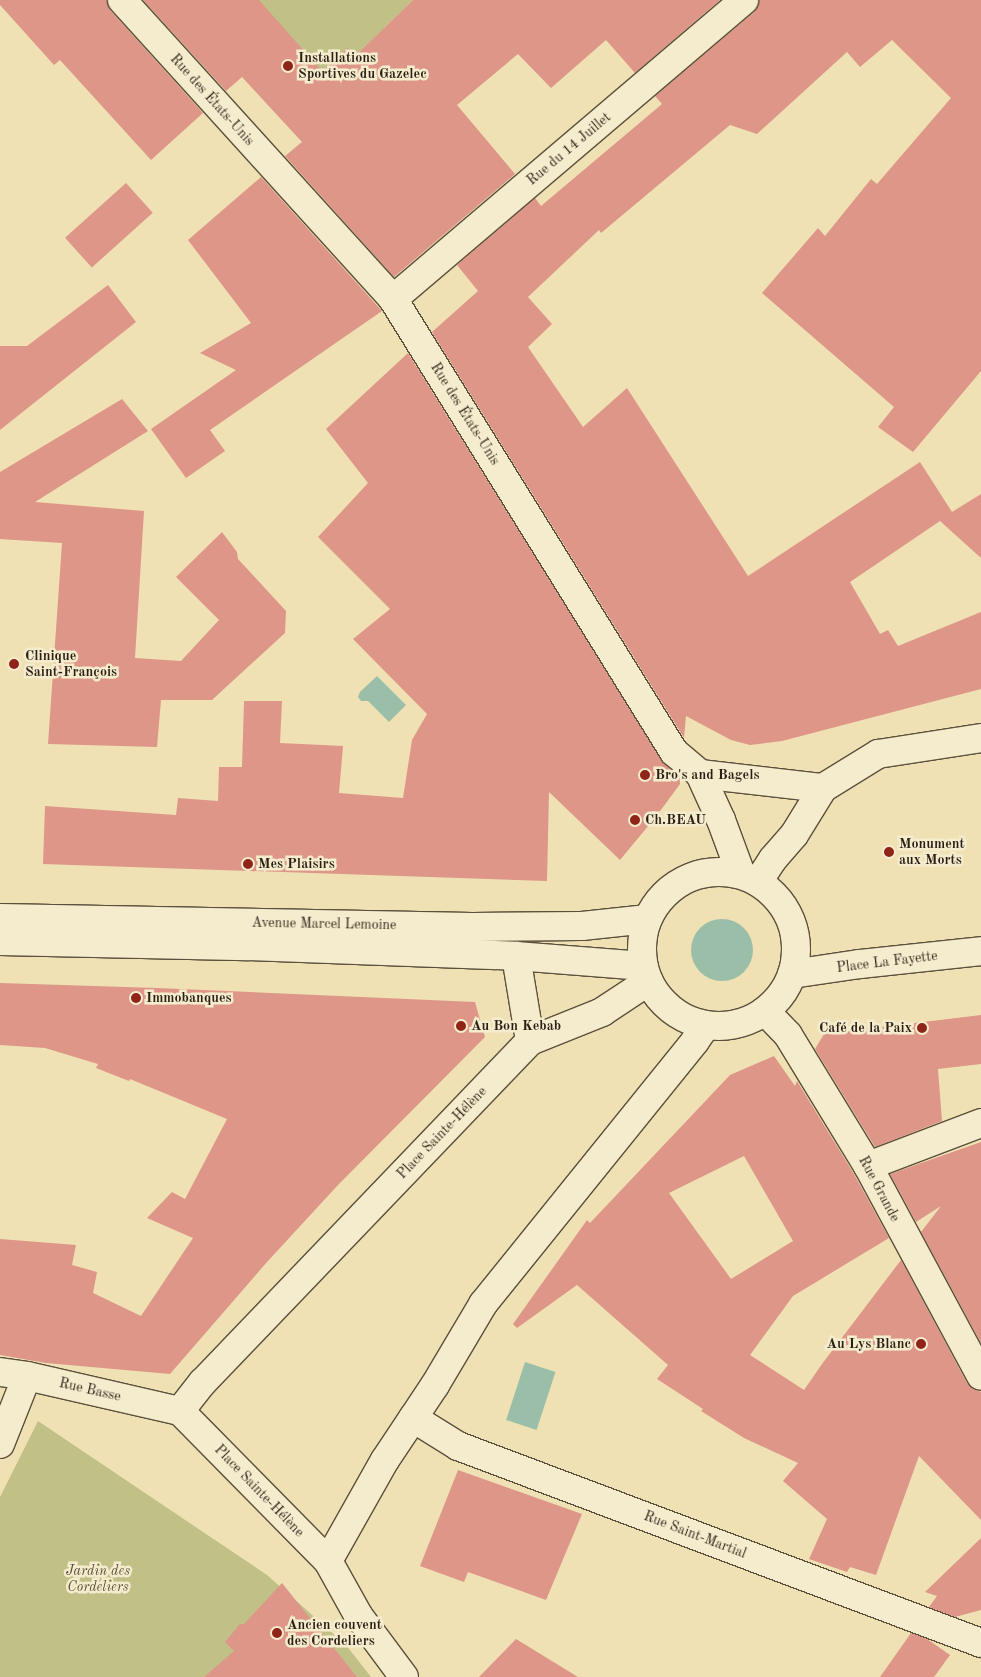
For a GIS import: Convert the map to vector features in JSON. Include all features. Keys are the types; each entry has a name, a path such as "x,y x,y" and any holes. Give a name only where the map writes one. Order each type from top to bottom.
{"street":[{"name":"Rue des États-Unis","path":"122,0 392,299 674,752 700,774 720,820 749,878"},
{"name":"Rue du 14 Juillet","path":"392,299 744,0"},
{"path":"749,878 773,859 794,835 823,788 878,754 981,738"},
{"path":"700,774 823,788"},
{"path":"718,871 749,878 775,895 787,912 794,932 796,953 792,974 781,995 765,1011 747,1021 726,1026 706,1025 672,1010 659,997 647,974 642,950 648,919 660,900 676,885 696,875 718,871"},
{"name":"Avenue Marcel Lemoine","path":"6,930 582,926 648,919"},
{"name":"Avenue Marcel Lemoine","path":"6,930 248,946 516,956 647,974"},
{"name":"Place La Fayette","path":"792,974 860,964 981,951"},
{"path":"516,956 530,1042"},
{"name":"Place Sainte-Hélène","path":"404,1677 358,1615 328,1561 180,1410 204,1382 530,1042 602,1012 647,974"},
{"name":"Rue Grande","path":"765,1011 788,1034 868,1166 981,1376"},
{"path":"328,1561 385,1460 483,1304 706,1025"},
{"path":"868,1166 981,1123"},
{"name":"Rue Basse","path":"0,1372 27,1376 180,1410"},
{"path":"0,1444 27,1376"},
{"name":"Rue Saint-Martial","path":"413,1418 458,1446 981,1643"}],"green space":[{"path":"227,0 413,0 328,82"},
{"name":"Jardin des Cordeliers","path":"38,1421 267,1575 346,1645 371,1677 0,1677 0,1497"}],"shaded area":[{"path":"377,676 406,705 389,722 368,701 361,701 358,697 360,692"},
{"path":"716,919 728,919 744,928 751,938 753,950 751,962 744,972 728,981 716,981 705,976 696,967 691,956 691,944 696,933 705,924"},
{"path":"525,1362 555,1372 537,1430 506,1420"}],"building":[{"path":"0,0 107,0 110,10 203,113 151,160 60,60 54,65 0,5"},
{"path":"143,0 259,0 322,71 348,48 356,55 413,0 720,0 635,73 606,40 551,88 518,54 457,105 515,174 394,277 285,156 302,142 242,77 226,91"},
{"path":"759,0 981,0 981,371 913,452 878,427 894,407 762,293 818,228 825,236 871,179 877,184 951,98 892,40 860,67 847,52 757,134 730,125 601,233 599,230 528,297 552,324 528,347 583,427 627,388 748,576 920,462 952,512 981,494 981,558 940,521 850,582 880,634 888,630 898,646 981,612 981,689 782,741 750,745 731,740 686,716 684,738 432,332 478,291 457,265 535,198 541,206 662,104 655,96 754,12"},
{"path":"261,177 382,311 210,430 225,451 186,478 151,429 236,370 200,353 251,323 188,240"},
{"path":"126,183 153,213 92,268 65,238"},
{"path":"108,285 136,322 0,430 0,346 27,346"},
{"path":"408,353 661,760 680,778 680,784 620,860 549,792 547,881 43,864 45,806 176,815 178,798 218,801 219,767 242,767 244,701 282,701 280,743 343,746 339,793 403,798 412,740 427,714 353,639 390,609 318,537 368,483 326,429"},
{"path":"122,399 148,431 35,502 144,511 135,658 181,661 219,620 176,577 222,532 237,552 238,559 286,611 285,633 212,700 161,700 157,747 48,744 62,543 0,539 0,472"},
{"path":"0,983 475,1002 485,1037 338,1185 267,1262 170,1374 46,1363 0,1355 0,1239 76,1245 72,1265 97,1272 93,1293 141,1316 193,1238 147,1218 172,1192 185,1199 227,1119 130,1079 129,1081 96,1068 98,1064 45,1048 0,1045"},
{"path":"981,1015 981,1064 938,1069 942,1121 875,1147 815,1049 824,1034"},
{"path":"774,1056 795,1086 797,1081 854,1174 889,1238 793,1296 750,1355 804,1390 901,1260 967,1383 973,1389 981,1392 981,1520 919,1456 876,1575 850,1567 847,1572 809,1559 827,1519 783,1481 798,1463 744,1438 701,1411 703,1409 657,1379 668,1365 577,1285 517,1328 513,1324 587,1220 590,1223 730,1075","holes":["744,1156 793,1241 731,1279 669,1193"]},
{"path":"981,1142 981,1343 921,1232 941,1206 916,1222 890,1174"},
{"path":"458,1470 582,1514 546,1600 468,1572 464,1582 420,1566"},
{"path":"981,1538 981,1610 955,1617 929,1607 937,1596 925,1592"},
{"name":"Ancien couvent des Cordeliers","path":"282,1583 357,1677 204,1677 234,1651 225,1642 240,1624 244,1624"},
{"path":"911,1633 927,1639 950,1655 934,1677 880,1677"},
{"path":"516,1639 578,1677 479,1677"}],"place":[{"name":"Installations Sportives du Gazelec","path":"288,66"},
{"name":"Clinique Saint-François","path":"14,664"},
{"name":"Bro's and Bagels","path":"645,775"},
{"name":"Ch.BEAU","path":"635,820"},
{"name":"Monument aux Morts","path":"889,852"},
{"name":"Mes Plaisirs","path":"248,864"},
{"name":"Immobanques","path":"136,998"},
{"name":"Au Bon Kebab","path":"461,1026"},
{"name":"Café de la Paix","path":"922,1028"},
{"name":"Au Lys Blanc","path":"921,1344"},
{"name":"Ancien couvent des Cordeliers","path":"277,1633"}]}
